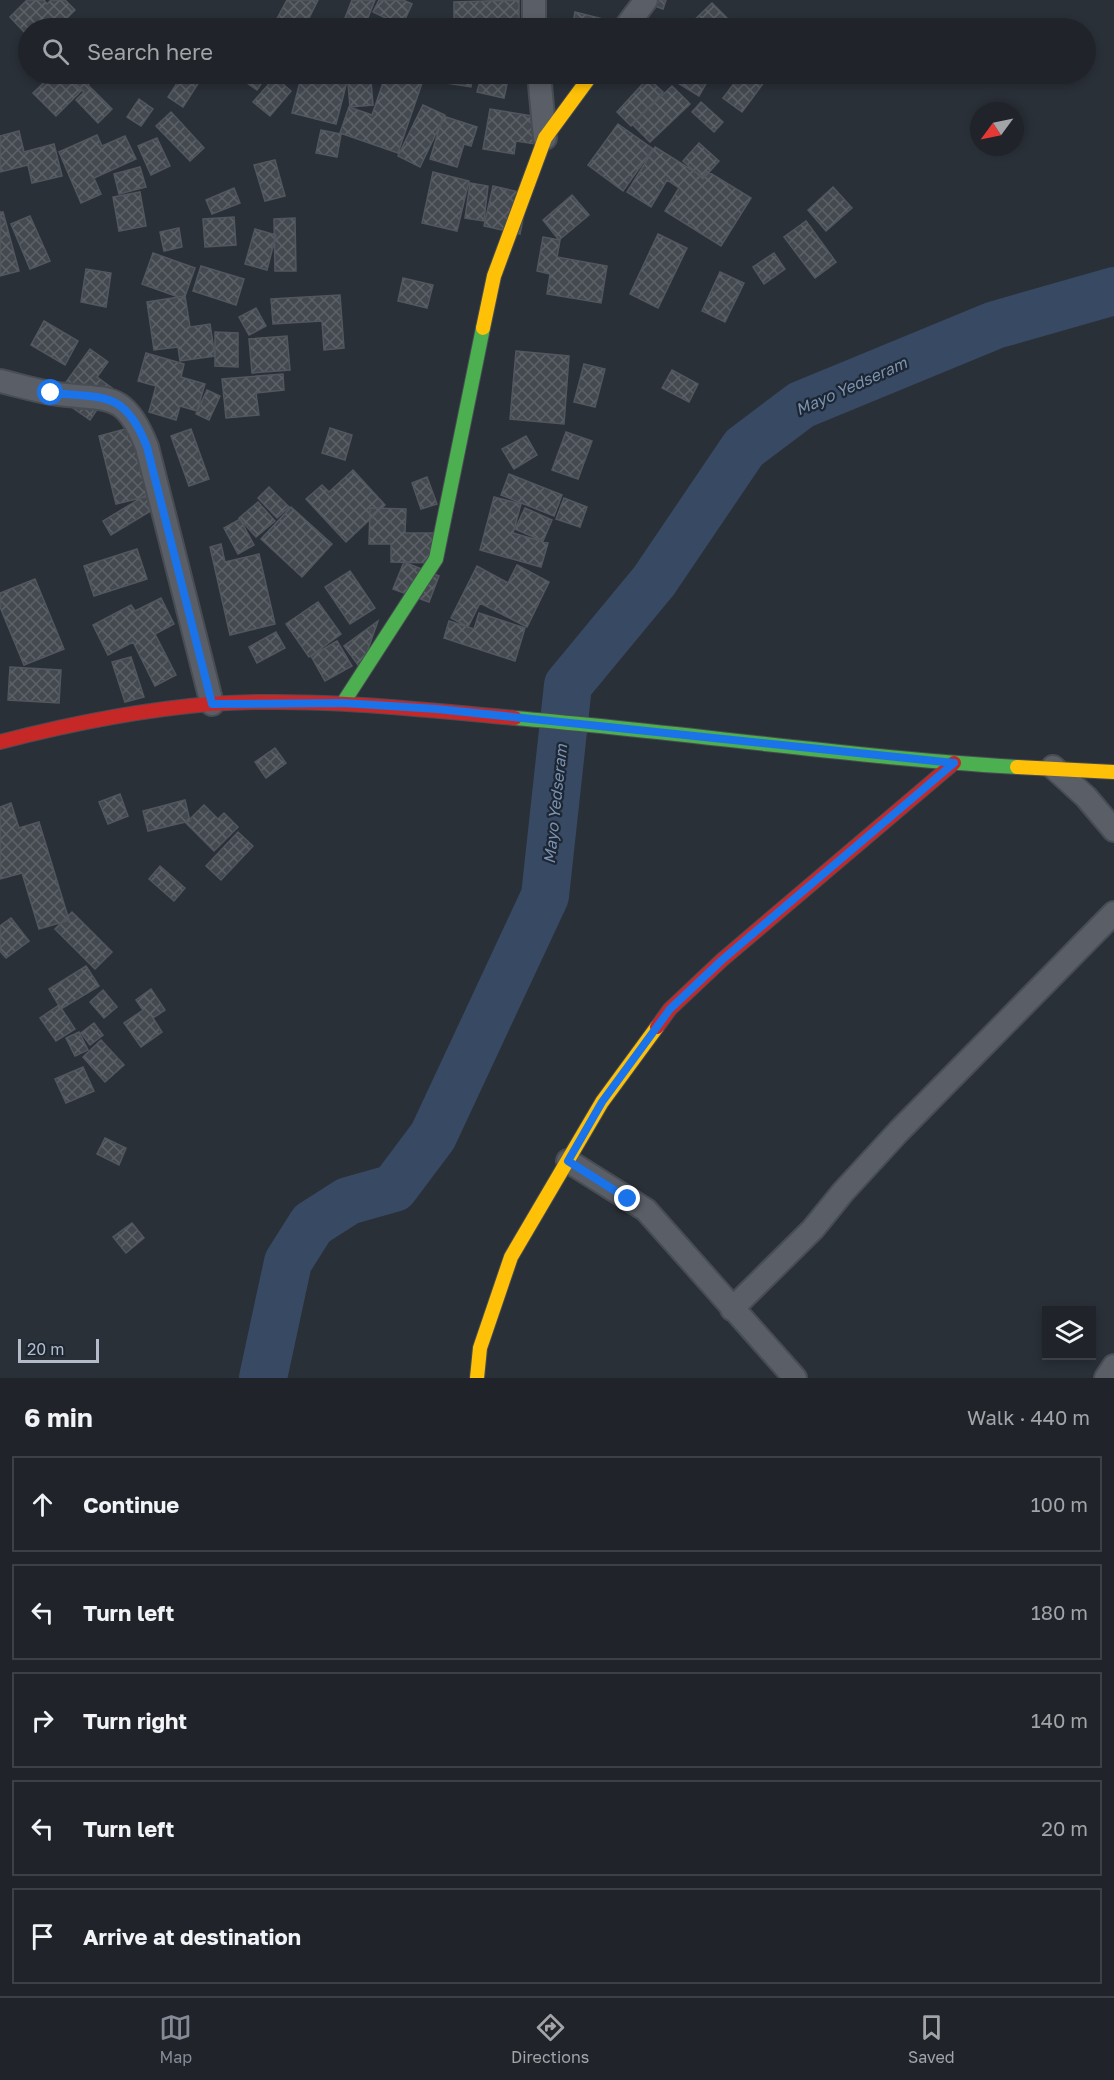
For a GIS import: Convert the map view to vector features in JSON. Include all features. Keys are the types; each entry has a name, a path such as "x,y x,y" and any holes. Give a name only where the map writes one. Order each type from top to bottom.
{"street":[{"path":"534,0 534,18"},
{"path":"632,18 645,0"},
{"path":"539,84 545,138"},
{"path":"343,703 436,559 494,276 545,138 585,84"},
{"path":"0,381 51,393 111,398 131,414 147,447 212,704"},
{"path":"0,742 53,728 136,712 212,704 343,703 437,709 658,730 954,763 1053,766 1114,772"},
{"path":"477,1378 480,1348 511,1257 602,1102 670,1009 790,901 861,844 954,763"},
{"path":"1053,766 1086,797 1114,830"},
{"path":"732,1309 813,1229 843,1192 899,1131 1114,912"},
{"path":"568,1161 646,1210 795,1378"},
{"path":"1106,1378 1114,1366"}],"building":[{"path":"27,0 44,0 47,4 51,0 65,0 75,10 67,18 18,18 18,25 10,17"},
{"path":"287,0 318,0 309,18 277,18"},
{"path":"352,0 375,0 368,18 345,18"},
{"path":"379,0 403,0 412,4 406,18 385,18 373,12"},
{"path":"519,0 519,18 454,18 454,2"},
{"path":"639,0 666,0 663,9"},
{"path":"712,3 727,18 696,18"},
{"path":"575,12 599,18 574,18"},
{"path":"42,84 74,84 81,91 56,116 33,93"},
{"path":"76,84 89,84 112,109 98,123 76,100 84,92"},
{"path":"176,84 198,84 183,107 168,97"},
{"path":"248,84 261,84 257,90"},
{"path":"269,84 283,84 291,91 270,116 253,102"},
{"path":"299,84 346,84 336,124 292,113"},
{"path":"348,84 371,84 373,105 350,107"},
{"path":"383,84 422,84 398,153 340,133 349,107 372,115"},
{"path":"452,84 471,84 471,87"},
{"path":"479,84 507,84 504,98 477,92"},
{"path":"643,84 654,84 663,92 631,126 617,112"},
{"path":"679,84 706,84 699,96"},
{"path":"734,84 763,84 742,112 723,98"},
{"path":"672,86 690,104 650,142 632,124"},
{"path":"139,99 153,109 141,126 127,117"},
{"path":"701,102 723,122 714,132 692,112"},
{"path":"423,105 445,115 420,167 398,156"},
{"path":"490,109 539,117 535,144 516,141 514,154 483,149"},
{"path":"171,112 204,148 190,161 156,126"},
{"path":"443,116 477,127 471,146 464,144 457,167 430,159"},
{"path":"618,124 653,149 623,191 588,165"},
{"path":"321,130 341,134 337,157 316,153"},
{"path":"19,131 24,152 54,144 62,176 32,183 28,165 0,172 0,136"},
{"path":"97,135 102,146 125,136 136,159 94,178 101,194 81,203 59,152"},
{"path":"157,138 170,166 151,175 138,146"},
{"path":"699,143 719,161 703,179 683,161"},
{"path":"655,147 703,177 707,171 751,198 721,246 665,211 679,188 667,180 651,207 627,192"},
{"path":"275,160 285,196 265,201 254,165"},
{"path":"140,167 146,187 119,194 114,174"},
{"path":"433,172 469,181 457,231 422,223"},
{"path":"470,183 488,186 484,221 465,218"},
{"path":"493,186 528,194 520,234 484,226"},
{"path":"833,187 852,208 826,231 808,210"},
{"path":"234,188 240,203 212,214 206,200"},
{"path":"140,192 146,226 119,231 113,197"},
{"path":"572,195 589,215 559,240 543,220"},
{"path":"0,212 3,212 19,271 0,276"},
{"path":"30,216 50,261 30,269 11,224"},
{"path":"234,217 236,245 205,247 203,219"},
{"path":"295,218 296,271 275,271 274,219"},
{"path":"806,221 836,262 815,278 784,237"},
{"path":"179,228 182,247 164,251 160,232"},
{"path":"255,229 276,235 267,270 245,264"},
{"path":"658,234 687,248 658,308 630,294"},
{"path":"543,237 560,240 557,257 607,266 601,303 547,294 550,274 537,271"},
{"path":"153,253 195,268 184,299 142,284"},
{"path":"774,253 785,269 764,284 753,267"},
{"path":"201,266 244,279 236,305 193,291"},
{"path":"86,269 111,273 106,307 81,302"},
{"path":"720,272 744,283 725,322 702,311"},
{"path":"403,278 433,285 427,308 398,301"},
{"path":"340,295 344,348 324,350 322,321 273,324 271,299"},
{"path":"185,296 190,327 210,324 215,356 180,361 178,347 154,350 147,302"},
{"path":"256,308 266,326 249,335 239,317"},
{"path":"44,321 78,341 65,365 31,345"},
{"path":"215,332 238,333 238,367 215,366"},
{"path":"287,336 290,370 252,373 249,339"},
{"path":"90,349 108,362 97,377 112,388 90,420 56,396"},
{"path":"516,351 569,356 564,424 510,419"},
{"path":"146,353 184,364 181,377 205,384 197,411 180,406 176,420 149,412 156,386 138,381"},
{"path":"584,364 605,369 595,407 574,402"},
{"path":"672,370 698,384 689,402 662,388"},
{"path":"283,374 284,390 256,393 259,415 226,418 222,379"},
{"path":"207,390 220,396 209,420 196,414"},
{"path":"133,427 149,496 116,504 99,436"},
{"path":"330,428 352,435 345,460 322,453"},
{"path":"191,429 209,479 189,486 171,436"},
{"path":"566,432 592,441 578,479 552,470"},
{"path":"526,436 537,455 514,469 502,449"},
{"path":"353,470 385,505 346,542 306,499 322,485 329,492"},
{"path":"509,474 562,495 554,516 501,495"},
{"path":"427,477 437,504 421,509 412,483"},
{"path":"269,487 289,507 277,518 258,498"},
{"path":"146,495 154,509 111,535 103,521"},
{"path":"494,497 521,504 513,533 548,543 541,567 480,550"},
{"path":"564,498 587,507 580,527 556,519"},
{"path":"258,502 275,521 256,537 239,518"},
{"path":"291,507 332,544 302,577 261,539"},
{"path":"370,508 406,509 405,533 436,533 436,563 391,562 391,544 369,544"},
{"path":"525,508 552,520 543,541 515,529"},
{"path":"240,519 254,545 238,554 224,528"},
{"path":"221,544 225,562 259,554 275,624 230,635 210,547"},
{"path":"137,549 147,579 94,596 84,566"},
{"path":"404,562 439,576 429,602 393,589"},
{"path":"517,565 549,582 527,627 480,603 468,627 451,618 477,566 508,583"},
{"path":"350,571 375,608 350,624 325,587"},
{"path":"35,579 64,649 24,665 0,607 0,593"},
{"path":"161,598 174,624 155,634 176,675 155,686 133,642 108,655 93,625 131,605 135,611"},
{"path":"318,602 341,634 309,657 286,624"},
{"path":"479,613 525,628 515,661 444,638 449,621 474,629"},
{"path":"378,621 361,669 344,646"},
{"path":"276,632 285,648 257,663 249,647"},
{"path":"337,641 352,666 325,681 311,656"},
{"path":"131,657 144,697 125,702 112,662"},
{"path":"10,667 61,670 59,703 8,700"},
{"path":"275,748 286,763 266,778 255,762"},
{"path":"120,794 128,816 108,824 99,802"},
{"path":"185,800 190,821 148,831 143,811"},
{"path":"11,803 19,828 39,822 69,920 39,929 22,873 0,879 0,807"},
{"path":"204,805 218,819 224,813 238,827 214,851 186,823"},
{"path":"238,832 253,846 221,880 206,866"},
{"path":"160,866 185,888 174,901 149,879"},
{"path":"72,912 112,952 95,969 55,929"},
{"path":"11,918 29,941 6,958 0,951 0,926"},
{"path":"86,966 99,986 61,1009 49,989"},
{"path":"151,989 165,1010 153,1018 162,1032 141,1047 124,1023 143,1010 136,1000"},
{"path":"103,990 117,1007 104,1018 90,1002"},
{"path":"59,1005 75,1029 56,1041 40,1018"},
{"path":"94,1023 103,1035 90,1045 81,1033"},
{"path":"79,1032 88,1050 75,1056 66,1038"},
{"path":"101,1040 124,1065 105,1082 83,1057"},
{"path":"83,1067 94,1091 66,1103 55,1079"},
{"path":"105,1138 126,1148 119,1165 97,1154"},
{"path":"132,1223 144,1238 126,1253 113,1237"}],"waterway":[{"name":"Mayo Yedseram","path":"263,1378 288,1262 312,1224 348,1201 394,1188 433,1136 545,896 568,685 654,581 744,448 801,405 995,325 1114,291"}],"traffic: fast":[{"path":"343,703 436,559 483,328"},
{"path":"515,718 891,757 1017,767"}],"traffic: slow":[{"path":"483,328 494,276 545,138 585,84"},
{"path":"1017,767 1114,772"},
{"path":"477,1378 480,1348 511,1257 602,1102 657,1027"}],"traffic: jam":[{"path":"0,742 52,729 157,710 248,702 325,703 515,718"},
{"path":"657,1027 670,1009 722,960 954,763"}],"route":[{"path":"51,393 111,398 131,414 138,425 147,447 212,704 343,703 437,709 658,730 954,763 861,844 807,886 670,1009 602,1102 568,1161 628,1199"}]}
